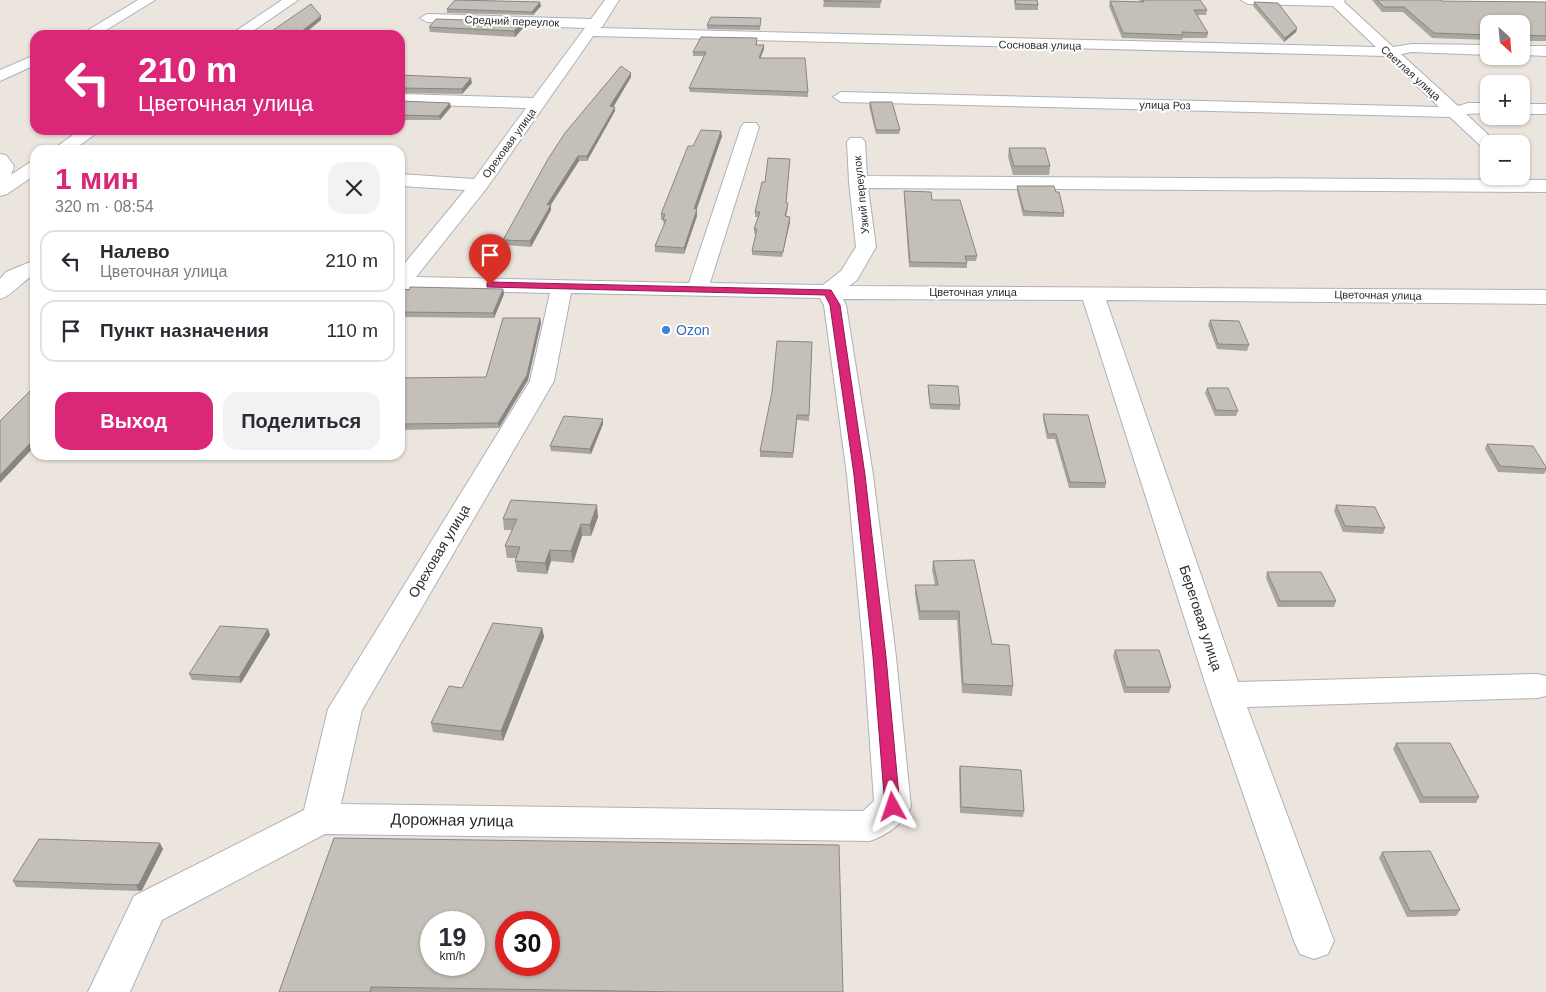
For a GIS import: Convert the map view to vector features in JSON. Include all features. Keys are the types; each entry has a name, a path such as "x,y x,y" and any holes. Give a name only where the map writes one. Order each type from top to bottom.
{"street":[{"path":"96,30 148,0"},
{"path":"245,30 291,0"},
{"name":"Ореховая улица","path":"405,277 479,184 594,28 612,0"},
{"path":"1248,0 1336,1"},
{"path":"1440,0 1546,2"},
{"name":"Светлая улица","path":"1336,1 1388,52 1480,136"},
{"name":"Средний переулок","path":"427,18 594,28"},
{"name":"Сосновая улица","path":"594,28 1000,44 1388,52 1412,48 1480,50"},
{"path":"1530,50 1546,51"},
{"path":"0,76 30,62"},
{"name":"улица Роз","path":"841,97 1455,112 1468,108 1480,108"},
{"path":"405,99 537,104"},
{"path":"1530,109 1546,110"},
{"path":"698,288 750,127"},
{"path":"69,145 84,135"},
{"name":"Узкий переулок","path":"828,292 850,275 866,247 858,182 856,142"},
{"path":"0,159 5,166 0,184"},
{"path":"0,190 30,170"},
{"path":"405,180 479,184"},
{"path":"858,182 1533,182 1546,200"},
{"path":"12,281 30,269"},
{"name":"Цветочная улица","path":"405,283 828,292 1092,292 1546,297"},
{"name":"Ореховая улица","path":"320,818 345,709 542,381 562,286"},
{"name":"Дорожная улица","path":"109,992 148,908 320,818 870,826 893,807 880,657 860,475 835,305 828,292"},
{"name":"Береговая улица","path":"1092,292 1226,695 1314,941"},
{"path":"1226,695 1538,686"}],"building":[{"path":"455,0 540,2 532,12 447,9"},
{"path":"881,0 881,2 824,1"},
{"path":"1015,0 1037,0 1038,5 1016,4"},
{"path":"1143,0 1200,0 1207,10 1194,10 1208,33 1182,32 1183,35 1123,33 1110,1 1144,2"},
{"path":"1377,0 1546,2 1546,36 1530,35 1530,15 1480,15 1480,35 1434,33 1404,7 1384,7"},
{"path":"1254,2 1278,3 1297,28 1285,38"},
{"path":"311,4 321,16 303,30 273,30"},
{"path":"711,17 761,18 760,26 707,25"},
{"path":"436,19 522,22 514,31 429,27"},
{"path":"701,37 757,38 756,45 764,45 759,58 805,58 808,92 689,88 706,52 693,52"},
{"path":"621,66 631,73 610,106 615,107 587,156 578,156 547,205 551,205 530,241 503,240 548,159 565,133"},
{"path":"405,75 471,78 462,89 405,88"},
{"path":"405,101 450,103 439,116 405,115"},
{"path":"870,102 892,102 900,130 876,130"},
{"path":"701,130 721,131 694,209 697,209 684,248 655,246 666,220 663,220 665,214 661,214 688,146 693,146"},
{"path":"1009,148 1045,148 1050,166 1014,166"},
{"path":"768,158 790,159 786,203 788,203 785,216 790,217 783,252 752,251 757,229 754,229 760,212 755,212 762,182 765,182"},
{"path":"1017,186 1054,186 1056,192 1059,192 1064,213 1024,211"},
{"path":"904,191 931,192 932,200 960,200 977,256 965,256 967,263 910,262"},
{"path":"410,287 503,289 493,313 405,312 405,290 409,290"},
{"path":"503,318 540,318 527,375 498,423 405,424 405,378 486,377"},
{"path":"1210,320 1239,321 1249,345 1218,344"},
{"path":"777,341 812,342 809,415 797,415 793,453 760,451 772,392"},
{"path":"928,385 958,386 960,405 930,404"},
{"path":"1207,388 1228,388 1238,411 1216,410"},
{"path":"30,391 30,443 0,475 0,421"},
{"path":"1043,414 1088,415 1106,483 1070,482 1056,434 1048,434"},
{"path":"564,416 603,419 590,449 550,446"},
{"path":"1487,444 1533,446 1546,469 1500,466"},
{"path":"511,500 597,505 590,525 581,524 571,551 550,550 545,563 515,561 520,547 505,546 517,519 503,519"},
{"path":"1336,505 1375,507 1385,528 1345,526"},
{"path":"974,560 992,644 1009,645 1013,686 963,684 959,611 920,611 915,585 938,585 933,561"},
{"path":"1267,572 1321,572 1336,601 1280,601"},
{"path":"493,623 542,628 501,731 431,723 449,686 462,688"},
{"path":"220,626 268,629 239,677 189,674"},
{"path":"1115,650 1159,650 1171,687 1126,687"},
{"path":"1396,743 1450,743 1479,797 1423,797"},
{"path":"960,766 1021,770 1024,811 961,807"},
{"path":"334,838 839,845 843,992 682,992 371,987 370,992 279,992"},
{"path":"39,839 160,843 139,884 136,885 13,881"},
{"path":"1430,851 1460,910 1410,911 1382,852"}],"place":[{"name":"Ozon","path":"666,330"}],"route":[{"path":"490,285 828,292 835,305 860,475 880,657 893,807"}]}
